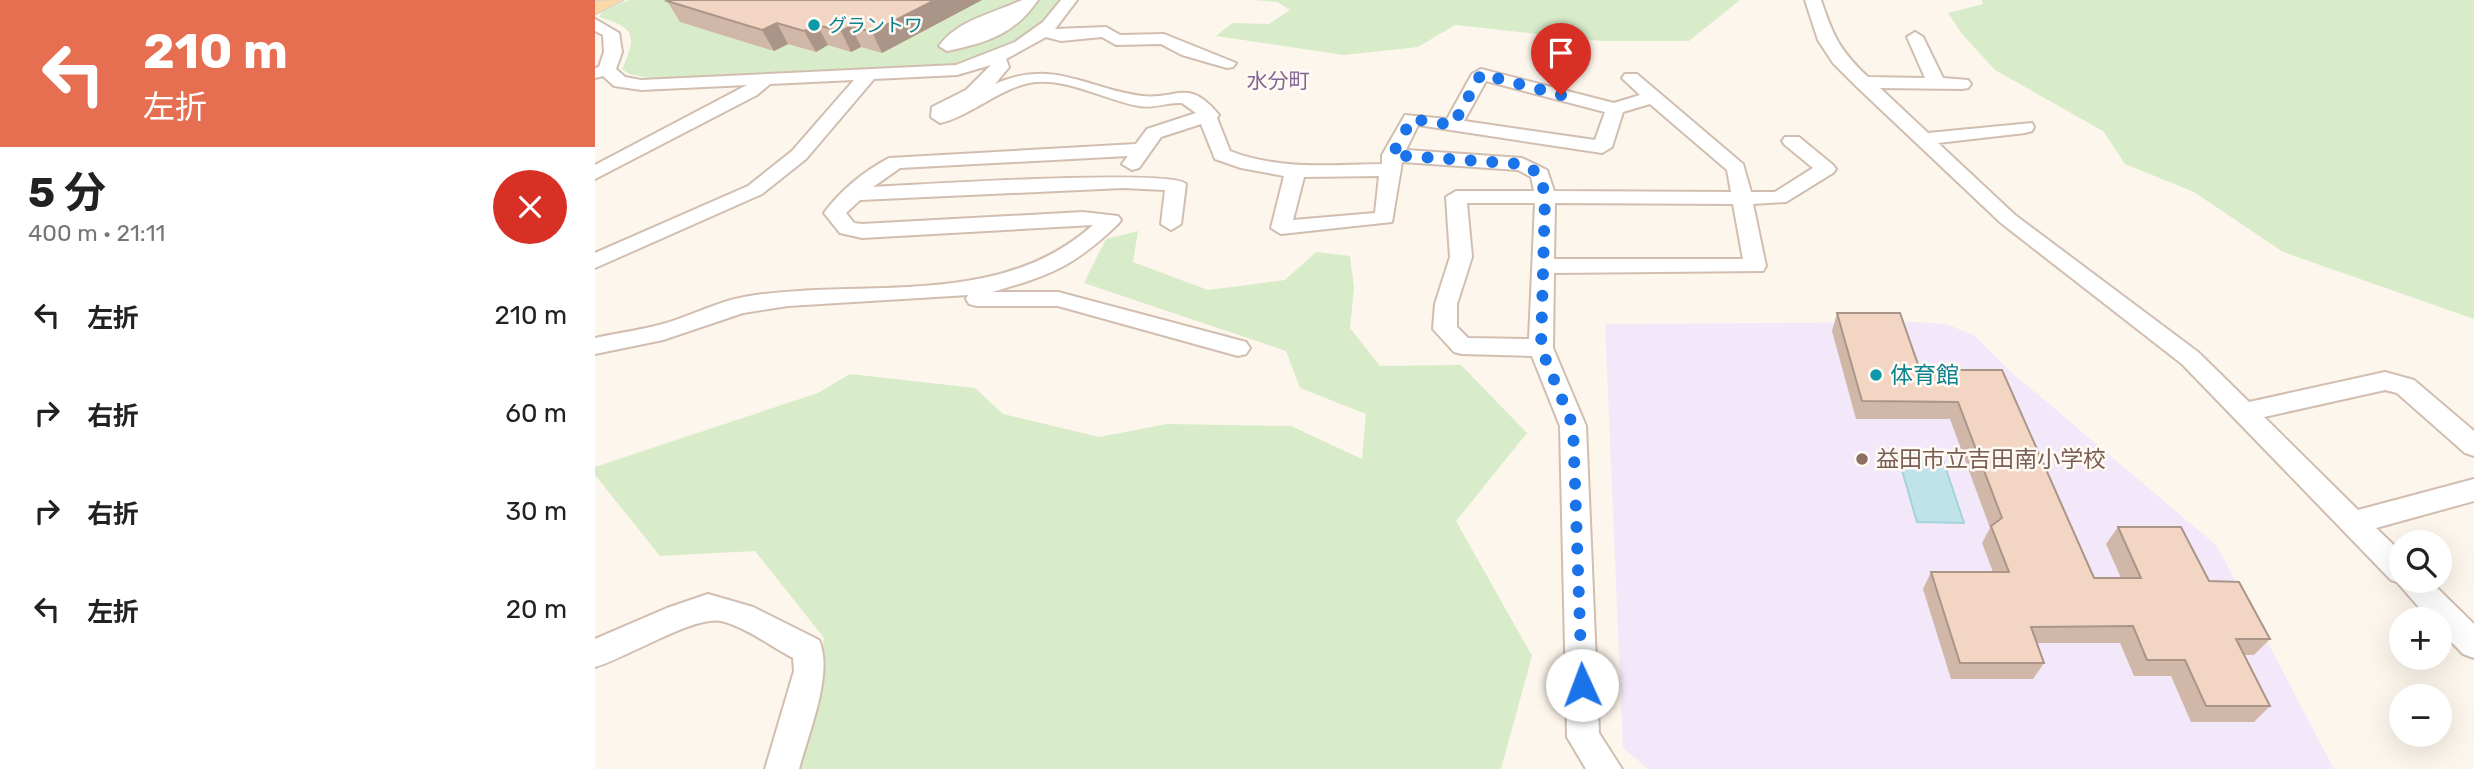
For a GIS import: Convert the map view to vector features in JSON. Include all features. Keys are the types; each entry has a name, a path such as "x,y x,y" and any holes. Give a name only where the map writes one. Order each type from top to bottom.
{"main road":[{"path":"595,8 613,0"}],"street":[{"path":"595,24 611,33 614,41 601,71 620,82 641,85 761,70 868,75 957,70 997,57 1044,32 1060,18 1069,0"},
{"path":"1814,0 1826,40 1839,59 1862,82 2008,219 2190,358 2389,559"},
{"path":"1044,32 1061,36 1106,32 1116,40 1164,39 1188,51 1227,63"},
{"path":"1915,37 1936,83"},
{"path":"997,57 1000,67 993,77 967,99 939,111 940,117 966,109 1010,84 1037,77 1139,101 1150,102 1175,97 1190,100 1210,115 1222,155 1260,168 1296,170 1390,163 1522,164 1540,174 1545,196 1541,348 1573,426 1583,737 1605,769"},
{"path":"595,173 751,91 761,70"},
{"path":"1453,125 1481,74 1615,108 1653,97"},
{"path":"595,261 755,190 799,155 868,75"},
{"path":"1543,266 1755,266 1736,168 1631,78"},
{"path":"1862,82 1962,84"},
{"path":"1296,170 1281,228 1385,218 1390,163 1412,119 1602,147 1615,108"},
{"path":"1123,182 1139,150 1154,133 1210,115"},
{"path":"1921,139 2025,127"},
{"path":"1541,348 1462,346 1445,329 1446,304 1461,257 1456,197 1779,198 1826,169 1792,141"},
{"path":"595,346 663,332 743,305 976,287 1019,278 1043,269 1096,238 1111,220 1083,218 862,231 848,228 834,213 877,172 896,162 1139,150"},
{"path":"851,194 1123,182 1176,184 1171,224"},
{"path":"902,294 913,301 1017,297 1058,299 1238,348"},
{"path":"2243,414 2385,381 2405,386 2474,446"},
{"path":"2353,523 2474,491"},
{"path":"2423,593 2474,644"},
{"path":"595,653 655,630 689,610 717,607 808,650 809,671 782,769"}],"shaded area":[{"name":"益田市立吉田南小学校","path":"1605,324 1947,324 1975,336 2010,371 2217,546 2334,769 1648,769 1623,748"}],"green space":[{"path":"629,0 1058,0 1047,20 1026,36 995,50 935,68 653,79 629,74 622,69 630,48 630,34 620,25 599,17 603,11"},
{"path":"1253,0 1740,0 1689,41 1602,41 1455,25 1418,47 1344,55 1216,36 1232,23 1269,24 1290,10 1277,2"},
{"path":"1982,0 2474,0 2474,319 2283,252 2194,192 2125,164 2103,131 1995,70 1962,34 1948,13 1983,4"},
{"path":"1138,231 1133,262 1208,290 1285,280 1316,252 1350,256 1354,288 1350,328 1380,366 1461,365 1527,433 1456,521 1532,656 1501,769 793,769 824,638 755,551 660,556 595,475 595,467 818,393 850,374 975,388 1003,414 1099,437 1167,424 1291,426 1362,459 1366,414 1300,388 1286,351 1084,283 1106,239"}],"water":[{"path":"1897,453 1941,454 1964,523 1917,522"}],"building":[{"path":"935,0 872,32 851,26 841,31 817,25 804,31 777,23 762,30 667,1"},
{"path":"1837,313 1900,313 1920,370 2002,370 2094,578 2141,578 2118,527 2181,527 2209,581 2239,582 2270,639 2236,639 2270,706 2206,706 2185,660 2147,660 2133,626 2031,627 2044,663 1960,663 1931,572 2009,572 1991,526 2002,518 1958,402 1862,401"}],"place":[{"name":"グラントワ","path":"814,25"},
{"name":"体育館","path":"1876,375"},
{"name":"益田市立吉田南小学校","path":"1862,459"}],"district":[{"name":"水分町","path":"1278,81"}],"route":[{"path":"1561,95 1481,74 1453,125 1412,119 1392,155 1522,164 1540,174 1545,196 1541,348 1573,426 1582,685"}]}
